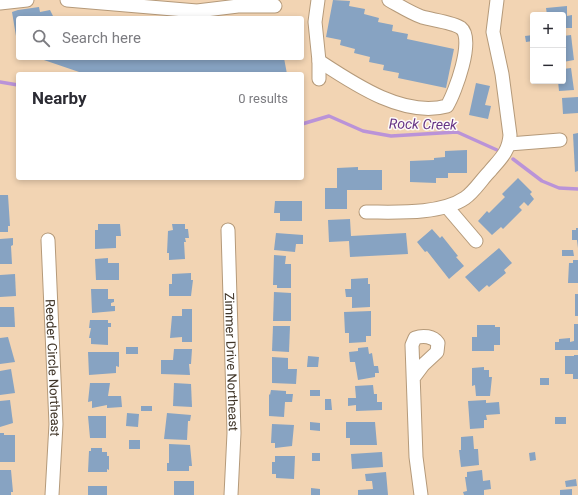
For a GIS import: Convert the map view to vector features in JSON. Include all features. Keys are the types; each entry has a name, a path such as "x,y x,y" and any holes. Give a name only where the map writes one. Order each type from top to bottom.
{"street":[{"path":"0,3 27,0"},
{"path":"67,0 197,11 238,6 275,6"},
{"path":"318,0 315,22 319,61 319,79"},
{"path":"319,61 351,82 410,108 433,110 447,106 454,95 465,53 466,35 463,29 457,25 420,16 389,0"},
{"path":"366,212 406,212 447,207 466,198 505,154 509,144 505,92 494,32 496,0"},
{"path":"509,144 560,140"},
{"path":"447,207 476,241"},
{"name":"Zimmer Drive Northeast","path":"228,230 234,433 231,495"},
{"name":"Reeder Circle Northeast","path":"48,240 56,424 52,495"},
{"path":"414,377 416,457 421,495"}],"building":[{"path":"333,0 350,1 349,6 365,9 364,14 379,18 378,22 393,25 392,31 408,34 407,39 454,49 446,88 398,78 399,73 383,70 384,65 369,62 370,57 354,53 355,49 340,45 341,40 326,37"},
{"path":"567,6 567,16 572,15 572,28 566,28 566,12 547,12 546,8"},
{"path":"39,7 40,12 50,10 53,16 16,16 16,36 12,12"},
{"path":"530,35 530,41 526,42 525,36"},
{"path":"571,35 574,60 566,61 566,48 566,36"},
{"path":"44,60 284,60 287,72 79,72"},
{"path":"571,68 574,90 559,91 558,84 566,84 566,69"},
{"path":"476,83 490,86 485,105 491,106 488,119 469,115"},
{"path":"578,97 578,113 563,114 562,98"},
{"path":"578,133 578,171 575,172 573,134"},
{"path":"467,150 467,173 448,173 448,178 436,178 436,183 410,182 410,161 434,160 434,158 445,157 445,151"},
{"path":"358,167 358,170 382,170 382,190 347,190 347,209 325,209 325,188 337,188 337,168"},
{"path":"518,178 532,192 530,194 534,199 528,206 524,202 519,207 522,210 503,229 501,227 492,235 478,221 487,211 489,213 505,197 502,194"},
{"path":"0,195 8,195 10,226 8,226 8,232 0,232"},
{"path":"275,201 302,201 302,221 280,221 280,213 274,213"},
{"path":"350,219 351,236 406,233 408,254 350,257 349,241 329,242 328,220"},
{"path":"98,224 120,224 121,236 116,236 116,248 95,249 95,230 98,230"},
{"path":"172,224 185,224 185,229 188,229 189,238 185,238 186,242 184,242 185,259 169,260 169,253 167,253 168,231 173,230"},
{"path":"576,228 578,228 578,248 577,240 572,240 572,230 576,230"},
{"path":"432,229 440,238 442,236 464,266 449,279 427,251 425,252 417,242"},
{"path":"276,233 303,235 303,244 296,244 295,252 274,250"},
{"path":"13,238 13,245 11,246 12,264 0,264 0,239"},
{"path":"499,248 512,263 504,270 506,273 489,287 487,285 479,292 465,277"},
{"path":"562,250 573,250 574,256 562,256"},
{"path":"274,255 286,256 285,264 291,264 291,288 277,288 277,285 273,285"},
{"path":"108,258 108,263 119,263 119,280 96,280 95,259"},
{"path":"573,260 578,260 578,283 568,283 569,263 573,263"},
{"path":"191,273 191,280 193,280 191,296 169,296 169,284 172,284 172,274"},
{"path":"15,274 16,296 0,297 0,275"},
{"path":"368,278 368,284 370,284 370,307 352,308 352,297 346,297 345,289 351,289 351,279"},
{"path":"91,289 108,289 108,299 114,299 111,306 115,306 115,311 92,313"},
{"path":"274,292 291,293 291,321 273,321"},
{"path":"575,294 578,294 578,316 575,316"},
{"path":"0,307 14,307 15,327 0,327"},
{"path":"182,309 192,309 192,342 182,342 182,337 170,338 172,316 182,316"},
{"path":"371,311 371,336 366,336 366,342 349,343 349,333 345,333 344,312"},
{"path":"90,320 108,320 108,323 111,323 111,327 108,327 108,345 91,344 91,338 89,338 91,328 89,328"},
{"path":"574,324 578,324 578,350 555,350 555,342 559,342 559,339 570,338 570,342 574,341"},
{"path":"477,325 495,325 495,327 500,327 500,345 494,345 494,351 472,351 472,337 477,337"},
{"path":"273,326 290,326 289,352 272,351"},
{"path":"8,337 15,362 0,364 0,338"},
{"path":"126,347 138,347 138,354 126,354"},
{"path":"368,347 369,354 372,353 374,366 378,366 379,373 375,373 375,377 358,380 355,362 350,362 349,352 358,351 358,348"},
{"path":"174,349 192,349 191,364 189,364 190,375 161,374 161,360 173,360"},
{"path":"88,352 119,352 119,367 116,366 116,373 89,375"},
{"path":"578,355 578,379 573,379 573,374 565,374 565,356"},
{"path":"308,356 319,357 318,367 307,367"},
{"path":"272,357 288,358 288,369 297,369 296,384 272,383"},
{"path":"484,367 484,370 489,370 489,377 492,377 490,396 476,396 475,385 472,386 472,368"},
{"path":"11,369 15,393 0,395 0,371"},
{"path":"540,378 549,378 549,385 540,385"},
{"path":"90,383 110,383 108,396 121,396 122,407 107,408 107,405 92,408 92,401 88,402"},
{"path":"174,383 191,384 192,407 173,406"},
{"path":"373,385 374,394 377,394 377,402 382,402 382,410 356,411 356,405 348,406 348,398 356,398 355,386"},
{"path":"271,390 286,391 286,394 293,394 292,402 285,402 284,417 269,416 269,394 270,395"},
{"path":"310,390 320,390 320,396 310,396"},
{"path":"325,399 331,399 332,410 325,410"},
{"path":"10,400 13,423 0,427 0,401"},
{"path":"486,400 486,403 499,402 500,414 486,415 487,420 484,420 484,428 470,429 468,401"},
{"path":"141,406 152,406 152,411 141,411"},
{"path":"127,413 139,414 138,427 126,426"},
{"path":"167,413 191,415 190,421 188,421 187,440 164,439"},
{"path":"88,416 106,416 106,438 90,438"},
{"path":"555,417 566,417 566,424 555,424"},
{"path":"310,422 320,423 320,431 310,430"},
{"path":"346,422 375,422 377,445 350,445 350,438 346,438"},
{"path":"272,424 294,425 292,446 275,448 275,443 271,443"},
{"path":"0,433 4,433 4,435 15,435 15,462 0,462"},
{"path":"473,436 474,449 478,449 479,465 461,467 459,450 461,450 461,437"},
{"path":"129,440 140,440 140,449 129,449"},
{"path":"169,444 190,445 192,466 189,466 189,471 167,471 167,463 169,463"},
{"path":"91,448 102,448 102,452 107,452 107,456 109,456 109,470 107,469 107,472 88,472 89,451 91,451"},
{"path":"382,452 383,467 352,469 351,454"},
{"path":"535,452 536,460 530,461 529,453"},
{"path":"312,453 320,453 320,461 312,461"},
{"path":"275,456 295,456 294,479 276,478 276,474 272,474 272,462 275,462"},
{"path":"0,470 11,470 13,492 11,492 11,495 0,495"},
{"path":"482,470 483,481 490,480 491,489 484,490 484,495 464,495 463,492 467,491 465,477 467,477 467,472"},
{"path":"386,472 388,495 358,495 358,490 373,489 372,481 366,481 365,474"},
{"path":"576,479 577,486 566,487 565,481"},
{"path":"174,481 194,481 194,495 174,495"},
{"path":"88,486 107,486 107,495 88,495"},
{"path":"311,488 320,489 320,495 311,495"},
{"path":"572,489 572,495 560,495 560,490"}],"waterway":[{"name":"Rock Creek","path":"0,82 16,85"},
{"name":"Rock Creek","path":"304,123 329,116 363,131 391,136 457,132 497,150"},
{"name":"Rock Creek","path":"513,159 542,181 559,188 578,189"}]}
